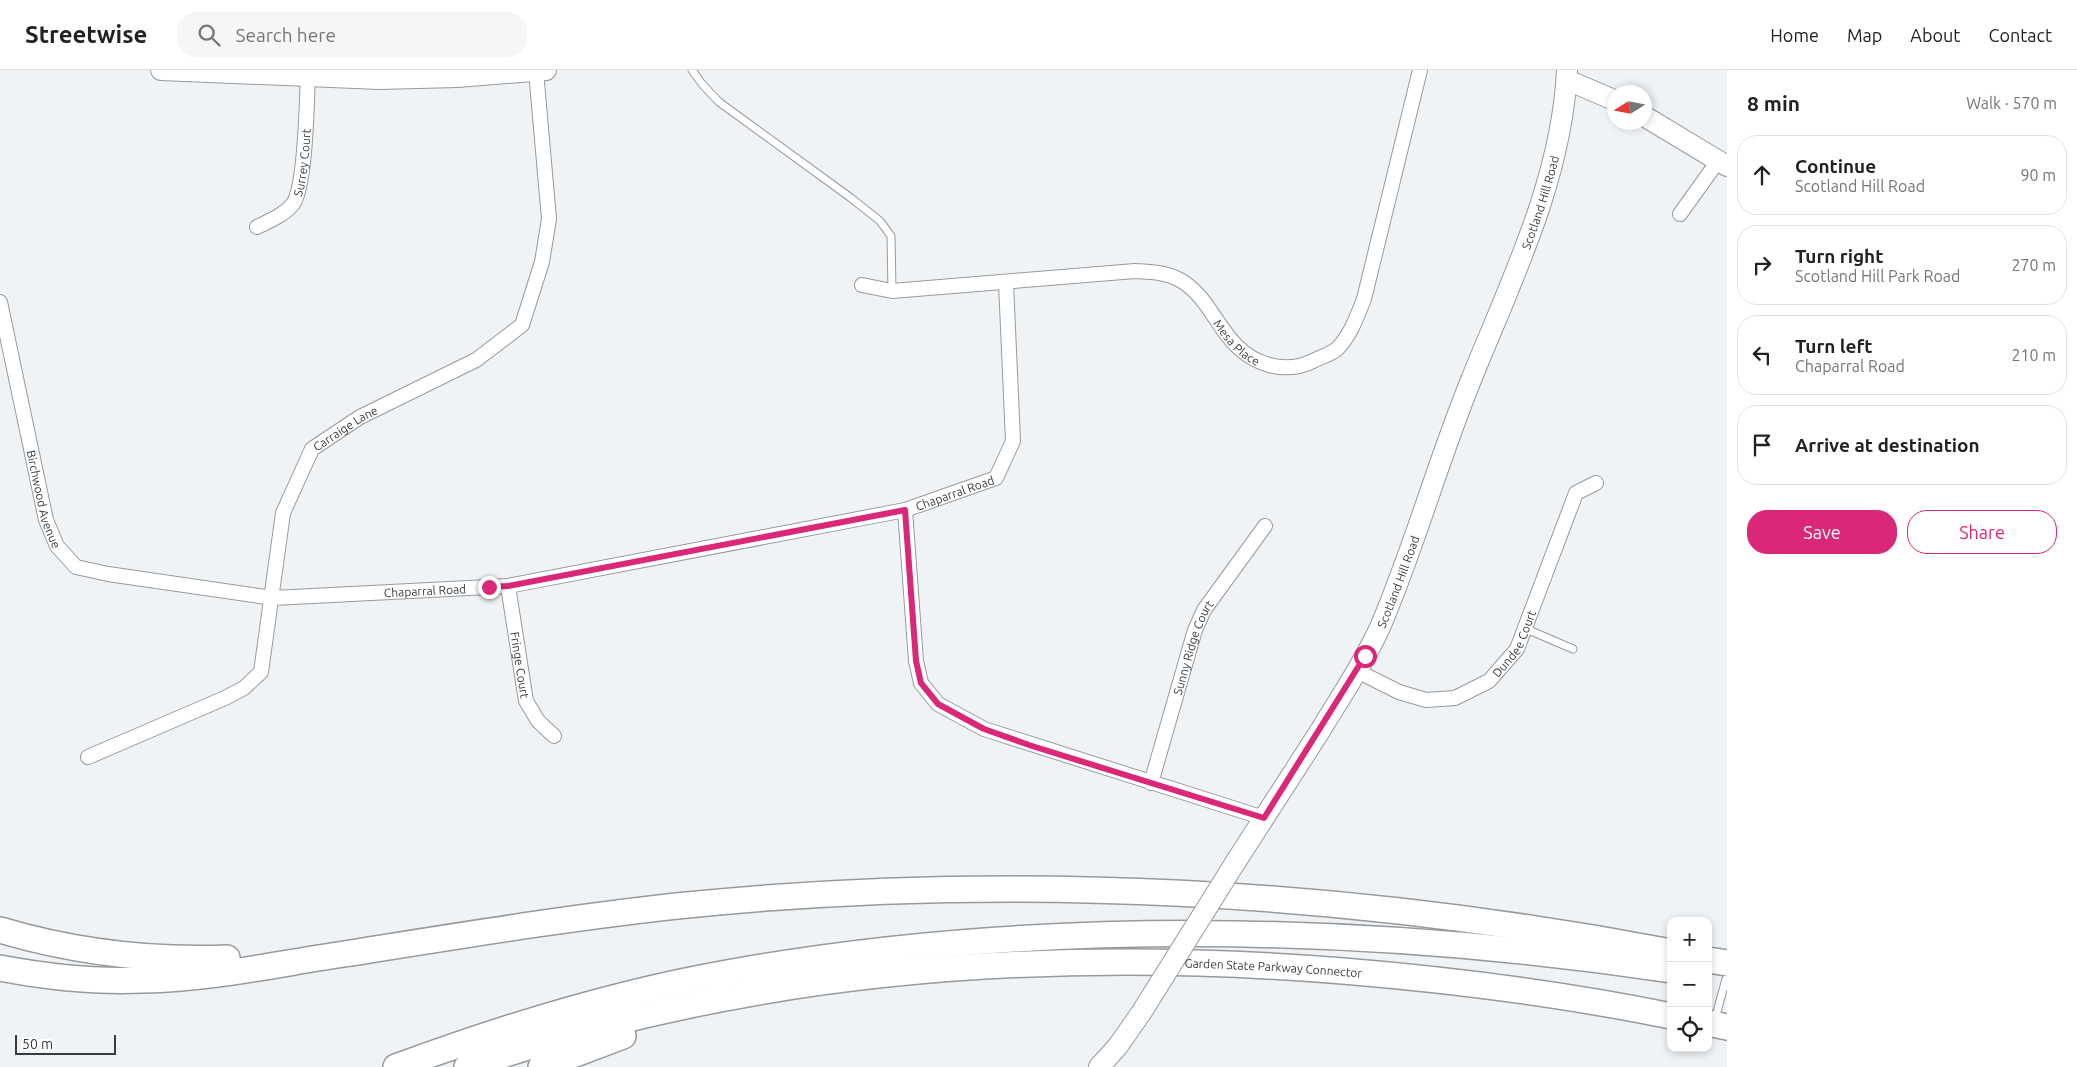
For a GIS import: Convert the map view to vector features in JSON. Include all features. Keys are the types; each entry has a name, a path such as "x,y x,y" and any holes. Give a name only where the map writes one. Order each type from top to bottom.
{"highway":[{"path":"0,968 70,978 144,980 218,974 572,919 687,905 836,894 986,890 1086,891 1185,895 1333,906 1572,934 1667,951"},
{"path":"0,930 76,948 144,958 210,959 344,954"},
{"path":"396,1067 528,1021 674,984 725,973 822,958 970,943 1119,936 1272,934 1510,950 1667,970"},
{"name":"Garden State Parkway Connector","path":"873,975 972,967 1070,963 1167,962 1268,966 1465,983 1564,996 1667,1015"},
{"path":"1710,962 1722,975"},
{"path":"467,1067 583,1031 679,1007 776,988 873,975"},
{"path":"541,1067 651,1027 873,975"}],"street":[{"path":"161,70 308,73 378,79 447,78 541,70"},
{"name":"Carraige Lane","path":"88,757 244,688 261,672 273,598 283,512 312,449 360,417 476,360 522,325 542,262 549,219 541,70"},
{"name":"Mesa Place","path":"862,285 892,291 1135,271 1158,272 1180,280 1198,296 1235,346 1255,361 1281,368 1305,365 1336,350 1354,325 1364,299 1383,214 1420,70"},
{"name":"Surrey Court","path":"257,227 278,217 293,204 301,184 308,73"},
{"path":"1567,75 1607,96"},
{"name":"Scotland Hill Road","path":"1099,1067 1118,1046 1141,1013 1357,671 1380,627 1397,585 1462,402 1526,245 1553,160 1567,75"},
{"path":"1652,121 1723,164 1680,214"},
{"name":"Chaparral Road","path":"273,598 508,586 905,510 996,478 1013,441 1006,283"},
{"name":"Birchwood Avenue","path":"0,302 46,520 57,546 76,567 273,598"},
{"name":"Dundee Court","path":"1357,671 1399,692 1426,700 1455,698 1489,681 1517,649 1576,492 1596,483"},
{"path":"905,510 916,661 921,683 938,704 984,729 1264,818"},
{"name":"Sunny Ridge Court","path":"1152,783 1195,630 1204,610 1265,526"},
{"name":"Fringe Court","path":"508,586 526,701 538,721 554,736"}],"lane":[{"path":"692,70 719,102 880,221 891,236 892,291"},
{"path":"1524,628 1573,649"},
{"path":"1716,1025 1722,975"}],"route":[{"path":"489,587 508,586 905,510 916,661 921,683 938,704 984,729 1032,746 1264,818 1365,656"}]}
